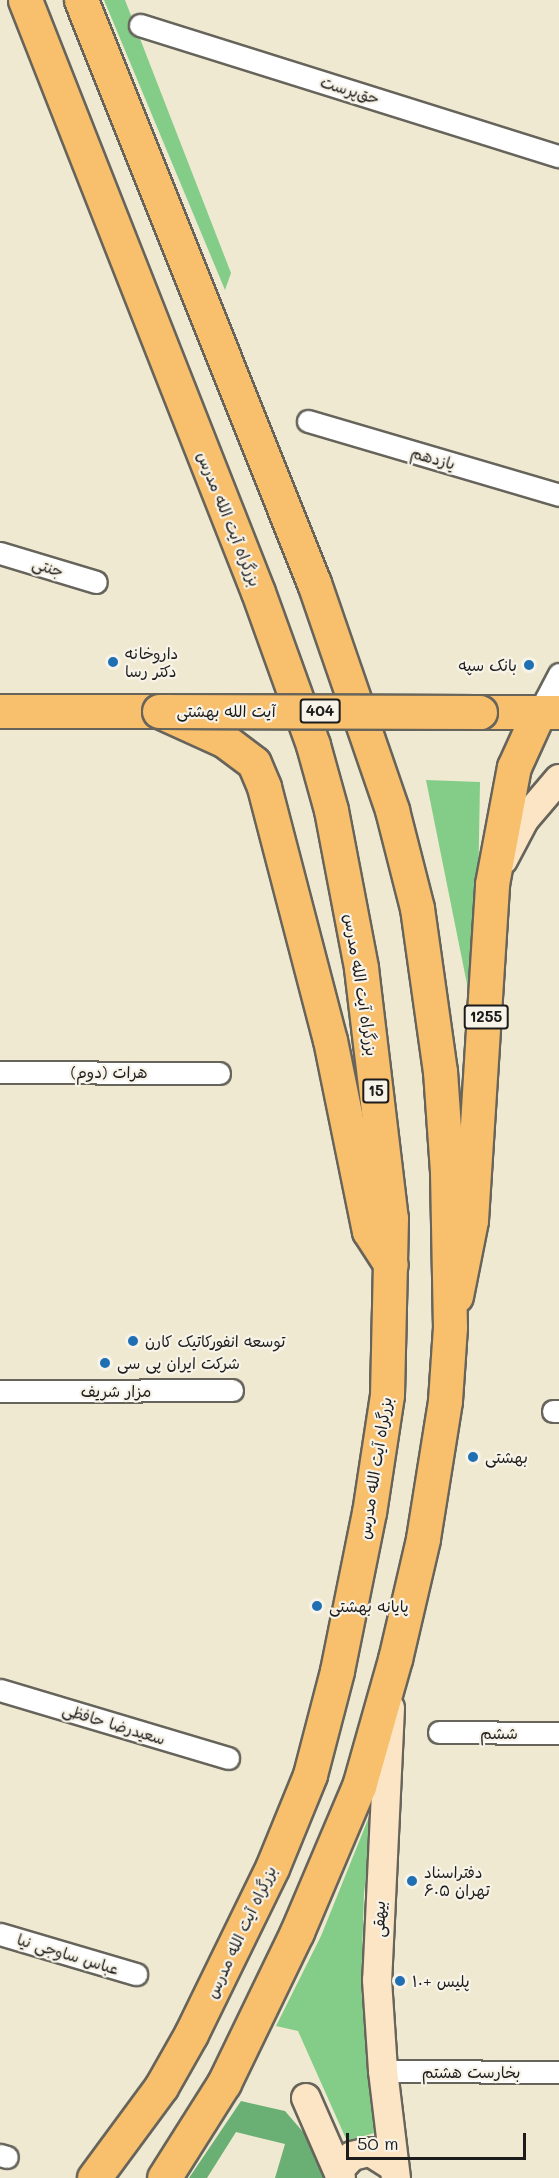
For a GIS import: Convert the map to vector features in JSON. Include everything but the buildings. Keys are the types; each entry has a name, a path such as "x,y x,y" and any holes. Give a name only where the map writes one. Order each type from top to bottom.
{"main road":[{"name":"بزرگراه آیت الله مدرس","path":"25,0 258,592 313,745 331,810 361,968 391,1218 387,1395 369,1512 337,1671 310,1775 272,1868 191,2034 160,2087 94,2178"},
{"path":"81,0 314,583 393,810 417,908 440,1071 447,1172 450,1327 442,1422 425,1527 395,1659 359,1786 297,1932 224,2083 164,2178"},
{"name":"آیت الله بهشتی","path":"0,711 549,712"},
{"path":"159,711 225,741 254,763 264,787 330,1040 369,1232 391,1265"},
{"name":"1255","path":"450,1327 471,1220 492,884 514,767 549,712"},
{"path":"492,884 524,820 559,779"},
{"name":"بیهقی","path":"395,1659 380,1883 377,1980 382,2071 395,2173"},
{"path":"306,2098 340,2174 361,2153 380,2154 395,2173"}],"street":[{"name":"حق‌پرست","path":"140,25 559,156"},
{"name":"یازدهم","path":"308,421 559,495"},
{"name":"جنتی","path":"0,553 96,582"},
{"name":"1255","path":"549,712 559,674"},
{"name":"هرات (دوم)","path":"0,1071 219,1073"},
{"name":"مزار شریف","path":"0,1391 232,1390"},
{"name":"سعیدرضا حافظی","path":"0,1690 228,1758"},
{"name":"ششم","path":"439,1732 559,1733"},
{"name":"عباس ساوجی نیا","path":"0,1934 136,1974"},
{"name":"بخارست هشتم","path":"382,2071 559,2072"}],"green space":[{"path":"104,0 125,0 231,273 225,290"},
{"path":"426,780 480,782 476,1004 470,999"},
{"path":"375,1802 364,1893 361,1991 381,2131 347,2141 298,2031 276,2026 321,1936"},
{"path":"241,2101 285,2111 310,2140 329,2178 275,2178 285,2144 236,2132 207,2178 189,2178"}],"place":[{"name":"داروخانه دکتر رسا","path":"113,662"},
{"name":"بانک سپه","path":"529,665"},
{"name":"توسعه انفورکاتیک کارن","path":"133,1341"},
{"name":"شرکت ایران پی سی","path":"105,1363"},
{"name":"بهشتی","path":"473,1457"},
{"name":"پایانه بهشتی","path":"317,1606"},
{"name":"دفتراسناد ۶۰۵ تهران","path":"412,1881"},
{"name":"پلیس +۱٠","path":"400,1981"}]}
